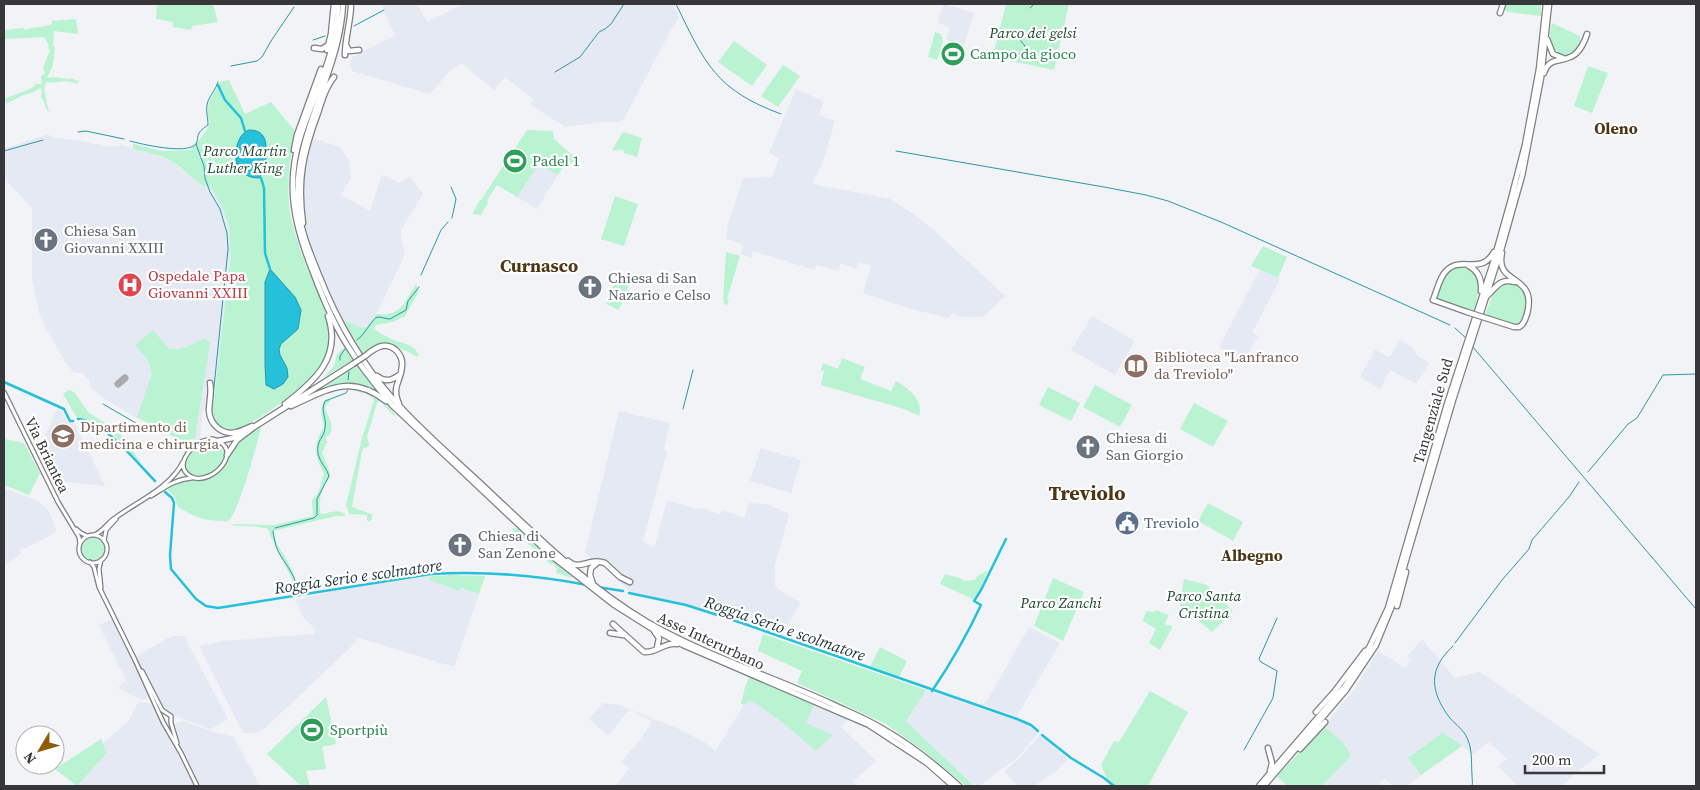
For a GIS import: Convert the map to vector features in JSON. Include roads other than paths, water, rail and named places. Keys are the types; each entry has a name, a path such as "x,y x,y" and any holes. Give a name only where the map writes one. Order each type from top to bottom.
{"highway":[{"path":"333,44 331,34 334,4"},
{"path":"327,50 333,44 338,4"},
{"path":"307,244 298,208 298,164 305,136 324,81 342,4"},
{"path":"345,55 351,4"},
{"path":"1546,4 1544,37 1553,54 1564,58"},
{"name":"Tangenziale Sud","path":"1264,786 1346,690 1361,669 1376,645 1395,602 1466,350 1486,297 1522,176 1541,78 1544,37"},
{"name":"Tangenziale Sud","path":"1470,339 1472,324 1507,215 1525,146 1544,37"},
{"path":"1541,78 1550,63 1575,54 1583,42"},
{"path":"314,48 322,49 333,44"},
{"path":"345,44 349,51 359,50"},
{"path":"227,455 237,440 310,383 324,367 330,352 332,335 326,305 305,252 296,222 290,178 297,135 321,70"},
{"path":"307,244 301,208 300,184 303,160 309,135 329,84 334,77"},
{"path":"292,186 296,153 301,135 324,81"},
{"path":"1502,247 1501,264 1504,271 1527,290 1530,298 1524,324 1515,327 1433,300 1444,273 1454,266 1463,264 1479,265 1489,260 1507,215"},
{"name":"Asse Interurbano","path":"307,244 331,305 369,368 401,408 482,488"},
{"path":"1463,264 1474,269 1479,275 1481,283 1481,292 1472,324"},
{"path":"1486,297 1495,286 1502,282 1508,280 1519,283"},
{"name":"Asse Interurbano","path":"326,305 350,350 392,405 554,556 600,595 647,622 684,640 817,697 883,728 928,759 959,786"},
{"path":"210,383 210,417 218,428 225,432 234,433 261,422 381,346 392,348 398,352 402,361 395,388 401,408"},
{"name":"Tangenziale Sud","path":"1397,593 1466,350"},
{"path":"369,368 384,380 392,380 400,374"},
{"path":"279,411 333,388 346,386 366,388 392,405"},
{"path":"218,441 233,438 254,427"},
{"path":"554,556 571,564 583,566 592,562 607,564 620,577 630,582"},
{"name":"Asse Interurbano","path":"554,556 651,628 683,645 869,725 927,763 953,786"},
{"path":"594,586 590,572 591,568 599,562"},
{"name":"Tangenziale Sud","path":"1258,786 1345,686 1366,654 1388,608 1395,602"},
{"path":"1316,712 1340,685 1366,649 1388,608"},
{"path":"613,624 624,636 644,652 656,650 669,643 683,645"},
{"path":"651,628 659,638 656,650"},
{"path":"610,633 624,636"},
{"path":"1289,757 1293,757 1325,722"},
{"path":"1258,786 1272,767 1268,748"}],"main road":[{"name":"Via Briantea","path":"4,392 58,502 74,527"},
{"path":"94,536 120,514 175,476 185,455 201,442 212,439 218,441 226,448 226,461 214,473 200,478 181,479 170,483 138,502"},
{"path":"183,462 184,469 193,478"},
{"path":"101,591 99,569 107,550 104,541 106,530 120,514"},
{"path":"74,527 81,533 104,541"},
{"path":"74,527 79,537 81,556 90,562 94,568 101,591 135,660 159,706 172,718 171,723 181,753"},
{"path":"80,544 90,536"},
{"path":"90,562 102,560"},
{"path":"135,660 162,719 197,786"},
{"path":"162,719 167,715"},
{"path":"165,724 171,723"}],"water":[{"path":"249,130 259,132 265,140 265,164 259,178 243,173 236,161 238,142 245,132"},
{"path":"270,269 295,297 301,310 298,329 281,344 279,349 287,368 288,377 283,384 274,389 266,385 265,365 265,282"}],"waterway":[{"path":"555,72 580,57 599,32 611,24 624,4"},
{"path":"676,4 705,59 715,72 741,95 781,114"},
{"path":"1030,8 1034,4"},
{"path":"231,66 257,61 262,57 294,7"},
{"path":"354,26 384,10"},
{"path":"1016,35 1025,46 1016,57"},
{"path":"313,40 325,36"},
{"path":"130,141 174,149 183,149 196,144 199,133 208,125 207,104 218,82"},
{"path":"218,85 225,100 241,118 245,131"},
{"path":"78,132 86,131 124,139"},
{"path":"4,151 43,140"},
{"path":"196,144 204,166 205,178 210,192 220,209 227,233 228,249 213,397"},
{"path":"896,151 1104,187 1168,201 1221,222 1450,325"},
{"path":"261,178 264,188 265,253 270,269"},
{"path":"451,187 456,199 452,218"},
{"path":"421,275 441,230 448,222"},
{"path":"357,340 376,318 390,319 406,310 408,301 419,287"},
{"path":"1455,328 1467,339"},
{"path":"1472,346 1696,609"},
{"path":"340,360 340,356 345,349"},
{"path":"683,409 693,370"},
{"path":"348,380 349,372"},
{"path":"1588,472 1628,424 1637,418 1663,375 1696,374"},
{"path":"4,382 64,409 70,421 73,421"},
{"path":"275,528 314,518 317,515 317,499 329,476 318,454 318,445 325,428 324,405 325,401 346,393 348,390"},
{"path":"103,404 153,433"},
{"path":"78,419 88,421 109,434 155,481"},
{"path":"1455,643 1502,580 1529,549 1532,540 1569,497 1579,482"},
{"name":"Roggia Serio e scolmatore","path":"165,492 172,498 174,503 170,555 171,569 196,599 206,606 218,608 431,574 509,575 587,585"},
{"path":"273,531 278,551 295,580 297,592 292,593"},
{"path":"932,691 976,616 981,605 974,601 1006,539"},
{"name":"Roggia Serio e scolmatore","path":"597,587 623,591"},
{"name":"Roggia Serio e scolmatore","path":"629,593 686,605 736,621 1017,719 1031,725 1038,731"},
{"path":"1244,750 1273,698 1277,671 1259,659 1277,618"},
{"path":"1453,646 1439,663 1436,672 1435,689 1449,717 1468,739 1471,754 1472,786"},
{"path":"1042,735 1071,758 1114,786"}],"place":[{"name":"Campo da gioco","path":"953,54"},
{"name":"Padel 1","path":"515,161"},
{"name":"Chiesa San Giovanni XXIII","path":"46,240"},
{"name":"Ospedale Papa Giovanni XXIII","path":"130,285"},
{"name":"Chiesa di San Nazario e Celso","path":"590,287"},
{"name":"Biblioteca \"Lanfranco da Treviolo\"","path":"1136,366"},
{"name":"Dipartimento di medicina e chirurgia","path":"63,436"},
{"name":"Chiesa di San Giorgio","path":"1088,447"},
{"name":"Treviolo","path":"1127,523"},
{"name":"Chiesa di San Zenone","path":"460,545"},
{"name":"Sportpiù","path":"312,730"}],"district":[{"name":"Oleno","path":"1616,128"},
{"name":"Curnasco","path":"539,266"},
{"name":"Treviolo","path":"1087,493"},
{"name":"Albegno","path":"1252,555"}],"park label":[{"name":"Parco dei gelsi","path":"1033,33"},
{"name":"Parco Martin Luther King","path":"245,160"},
{"name":"Parco Zanchi","path":"1061,603"},
{"name":"Parco Santa Cristina","path":"1204,604"}]}
